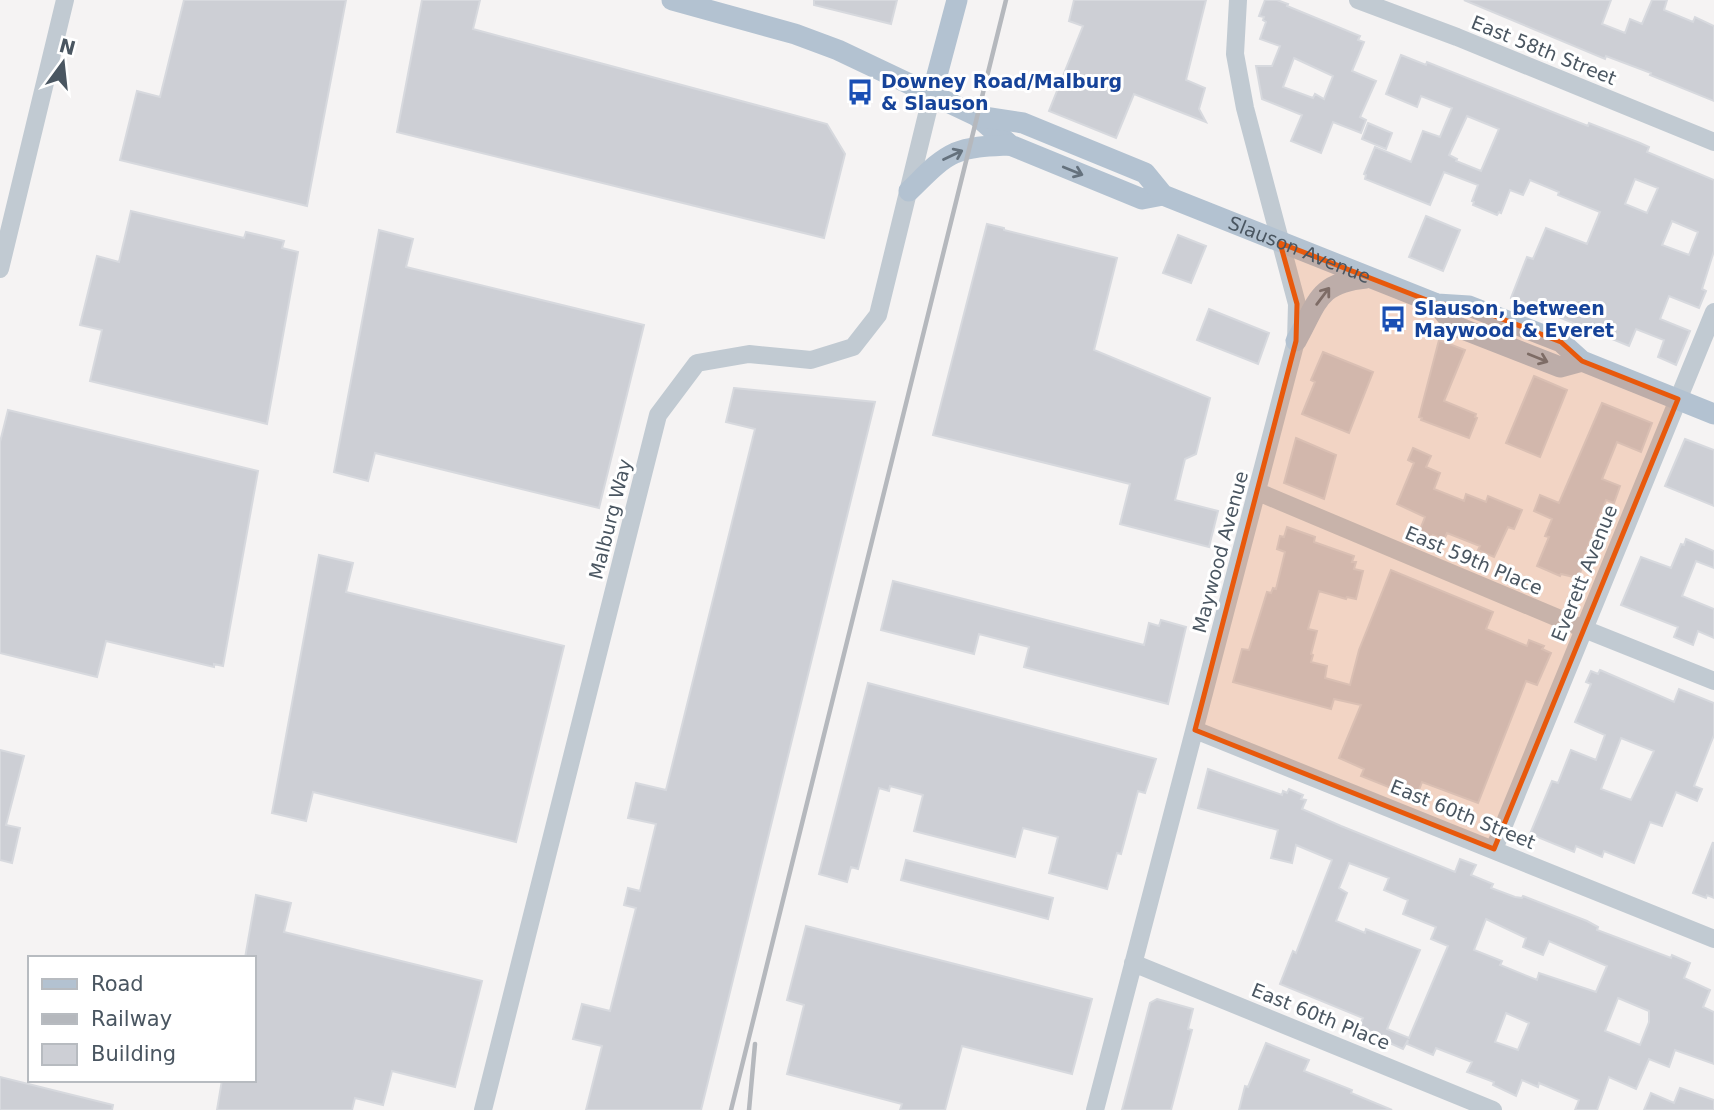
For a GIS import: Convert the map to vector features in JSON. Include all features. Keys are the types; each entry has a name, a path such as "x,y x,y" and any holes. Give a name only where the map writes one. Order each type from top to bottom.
{"main road":[{"name":"Slauson Avenue","path":"672,0 795,34 838,50 977,116 1010,145 1142,199 1163,195"},
{"path":"926,92 957,0"},
{"name":"Slauson Avenue","path":"977,116 1023,123 1145,173 1163,195 1437,304 1469,306 1550,337 1561,342 1582,361 1714,414"},
{"path":"909,191 940,162 955,153 1010,145"},
{"path":"1296,341 1325,290 1345,280 1369,278"}],"street":[{"path":"0,269 65,0"},
{"name":"Maywood Avenue","path":"1095,1110 1296,341 1297,304 1245,108 1235,54 1238,0"},
{"name":"East 58th Street","path":"1358,0 1457,37 1714,142"},
{"name":"Malburg Way","path":"483,1110 658,415 697,363 749,354 811,360 853,347 878,315 909,191 926,92"},
{"name":"Everett Avenue","path":"1494,849 1714,312"},
{"name":"East 59th Place","path":"1258,492 1714,681"},
{"name":"East 60th Street","path":"1195,730 1714,939"},
{"name":"East 60th Place","path":"1133,963 1493,1110"}],"highlighted area":[{"path":"1280,243 1437,304 1469,306 1561,342 1582,361 1678,399 1494,849 1195,730 1296,341 1297,304"}],"building":[{"path":"184,0 346,0 307,206 120,160 137,91 160,97"},
{"path":"422,0 480,0 473,29 827,124 845,154 824,238 397,132"},
{"path":"814,0 897,0 891,24 814,5"},
{"path":"1074,0 1206,0 1186,80 1205,88 1199,109 1206,122 1134,94 1116,138 1049,111 1083,26 1069,21"},
{"path":"1265,0 1277,0 1360,36 1358,40 1364,42 1352,71 1376,81 1360,117 1366,120 1361,133 1333,122 1321,153 1291,141 1302,115 1262,99 1256,66 1272,66 1280,46 1260,39 1266,22 1264,17 1259,16","holes":["1294,58 1333,76 1324,99 1315,94 1313,98 1283,87"]},
{"path":"1464,0 1611,0 1602,24 1625,33 1630,19 1642,24 1652,0 1667,0 1664,10 1693,22 1695,17 1714,26 1714,101 1650,75 1651,73 1606,56 1605,59"},
{"path":"1401,55 1426,65 1427,62 1588,126 1589,123 1640,143 1649,147 1647,152 1714,180 1714,251 1702,289 1706,291 1699,308 1669,296 1660,319 1690,331 1676,365 1658,357 1664,340 1636,329 1629,346 1544,311 1543,315 1511,298 1527,257 1533,259 1546,228 1587,244 1600,212 1530,180 1523,195 1510,190 1501,213 1497,215 1473,205 1478,185 1444,172 1430,205 1365,179 1364,174 1375,147 1411,162 1423,131 1440,137 1452,108 1421,96 1417,107 1386,94","holes":["1467,116 1499,129 1481,171 1456,161 1457,159 1449,155","1635,179 1658,188 1647,213 1625,204","1672,221 1698,232 1689,255 1662,245"]},
{"path":"1368,123 1392,133 1386,149 1362,139"},
{"path":"131,211 244,238 246,232 284,241 282,248 298,252 267,424 90,381 102,330 80,325 97,256 119,262"},
{"path":"1426,216 1460,230 1443,271 1409,257"},
{"path":"987,224 1117,258 1094,350 1210,398 1196,454 1185,459 1175,500 1218,511 1209,547 1120,524 1130,484 933,435"},
{"path":"379,230 413,239 406,267 644,325 599,508 375,453 368,481 334,472"},
{"path":"1178,235 1206,246 1191,283 1163,273"},
{"path":"1209,309 1269,333 1258,364 1197,340"},
{"path":"1439,340 1465,350 1444,401 1476,414 1469,438 1419,417"},
{"path":"1323,352 1373,372 1349,433 1302,414 1315,382 1311,380"},
{"path":"1534,376 1567,390 1540,457 1506,443"},
{"path":"734,388 875,402 701,1110 586,1110 602,1046 573,1039 582,1004 610,1011 636,908 624,905 628,888 640,891 656,824 628,818 636,783 666,790 755,429 726,422"},
{"path":"1602,403 1652,423 1641,452 1617,442 1602,479 1620,486 1614,503 1606,500 1578,578 1560,576 1537,566 1549,537 1545,536 1552,519 1534,511 1540,495 1559,503"},
{"path":"8,410 258,471 223,666 214,664 214,667 106,641 97,677 0,653 0,442"},
{"path":"1296,438 1336,455 1324,499 1284,483"},
{"path":"1685,439 1714,450 1714,506 1665,486"},
{"path":"1413,448 1431,456 1426,467 1440,473 1434,489 1464,501 1466,494 1486,502 1488,496 1522,510 1514,529 1508,527 1494,557 1478,550 1480,546 1447,533 1444,540 1433,535 1431,540 1418,535 1425,517 1397,504 1414,463 1408,460"},
{"path":"1287,527 1315,537 1314,542 1354,556 1354,569 1363,571 1356,599 1346,599 1319,591 1308,629 1317,631 1311,662 1327,666 1325,678 1350,685 1359,650 1391,570 1493,612 1486,629 1527,646 1529,640 1544,646 1542,649 1551,653 1537,685 1526,681 1478,803 1422,782 1416,798 1361,776 1364,769 1339,758 1361,705 1334,699 1331,709 1233,682 1242,649 1249,650 1267,592 1271,593 1273,588 1276,589 1285,552 1277,549 1280,536 1284,537"},
{"path":"1686,539 1714,551 1714,568 1696,561 1682,596 1714,609 1714,638 1698,631 1693,645 1674,637 1678,627 1621,605 1641,557 1671,568 1681,544 1684,545"},
{"path":"319,555 353,563 346,592 564,646 516,842 313,792 306,821 272,813"},
{"path":"893,581 1144,645 1149,623 1159,626 1161,620 1186,627 1168,704 1024,667 1029,647 979,634 974,654 881,630"},
{"path":"1600,670 1674,702 1679,689 1714,703 1714,735 1694,786 1702,789 1697,801 1676,792 1662,826 1650,822 1634,863 1604,851 1602,857 1576,846 1574,852 1530,834 1552,781 1558,783 1571,750 1596,760 1605,735 1575,722 1591,684 1586,682 1591,671 1598,674","holes":["1621,738 1654,751 1631,800 1601,789"]},
{"path":"868,683 1156,759 1145,793 1138,791 1121,854 1117,853 1107,889 1049,873 1058,837 1023,828 1015,857 914,831 923,795 890,786 889,791 879,788 858,869 851,867 847,882 819,874"},
{"path":"0,750 24,756 6,825 20,828 12,863 0,860"},
{"path":"1208,769 1282,795 1283,791 1287,793 1289,789 1303,795 1301,799 1306,800 1302,809 1341,826 1455,872 1460,859 1476,865 1471,875 1493,884 1491,888 1515,897 1523,896 1587,921 1598,927 1597,930 1690,963 1684,978 1710,990 1703,1007 1714,1012 1714,1064 1675,1050 1669,1067 1649,1059 1636,1089 1609,1077 1597,1110 1575,1110 1579,1100 1539,1083 1538,1087 1522,1080 1516,1096 1493,1085 1494,1082 1467,1072 1472,1062 1436,1048 1433,1055 1407,1044 1408,1040 1403,1049 1383,1040 1384,1037 1359,1027 1363,1018 1280,984 1293,951 1296,953 1332,860 1296,845 1292,863 1271,858 1278,830 1198,808","holes":["1349,863 1389,878 1384,890 1408,900 1403,914 1436,927 1431,939 1448,946 1409,1038 1387,1029 1420,950 1366,929 1365,933 1336,921 1347,893 1339,888","1486,919 1526,938 1523,947 1543,955 1549,941 1607,966 1596,992 1539,973 1537,980 1500,965 1502,961 1474,950","1618,998 1649,1011 1649,1022 1640,1045 1605,1031","1506,1013 1529,1023 1518,1050 1495,1042"]},
{"path":"1713,842 1714,898 1707,895 1706,898 1693,893"},
{"path":"906,860 1053,898 1048,919 901,880"},
{"path":"256,895 291,903 284,932 482,981 455,1087 392,1071 383,1105 355,1098 352,1110 217,1110 222,1082 256,1082 256,956 245,956"},
{"path":"806,926 1092,999 1072,1074 962,1046 945,1110 900,1110 902,1104 787,1074 804,1005 787,1000"},
{"path":"1157,999 1193,1009 1188,1029 1192,1030 1171,1110 1122,1110 1150,1003"},
{"path":"1266,1043 1309,1060 1304,1071 1392,1110 1239,1110 1245,1086 1248,1087"},
{"path":"0,1077 113,1105 112,1110 0,1110"},
{"path":"1680,1088 1714,1100 1714,1110 1644,1110 1651,1093 1674,1103"}],"railway":[{"path":"731,1110 1006,0"},
{"path":"749,1110 755,1044"}],"place":[{"name":"Downey Road/Malburg & Slauson","path":"860,92"},
{"name":"Slauson, between Maywood & Everet","path":"1393,319"}]}
